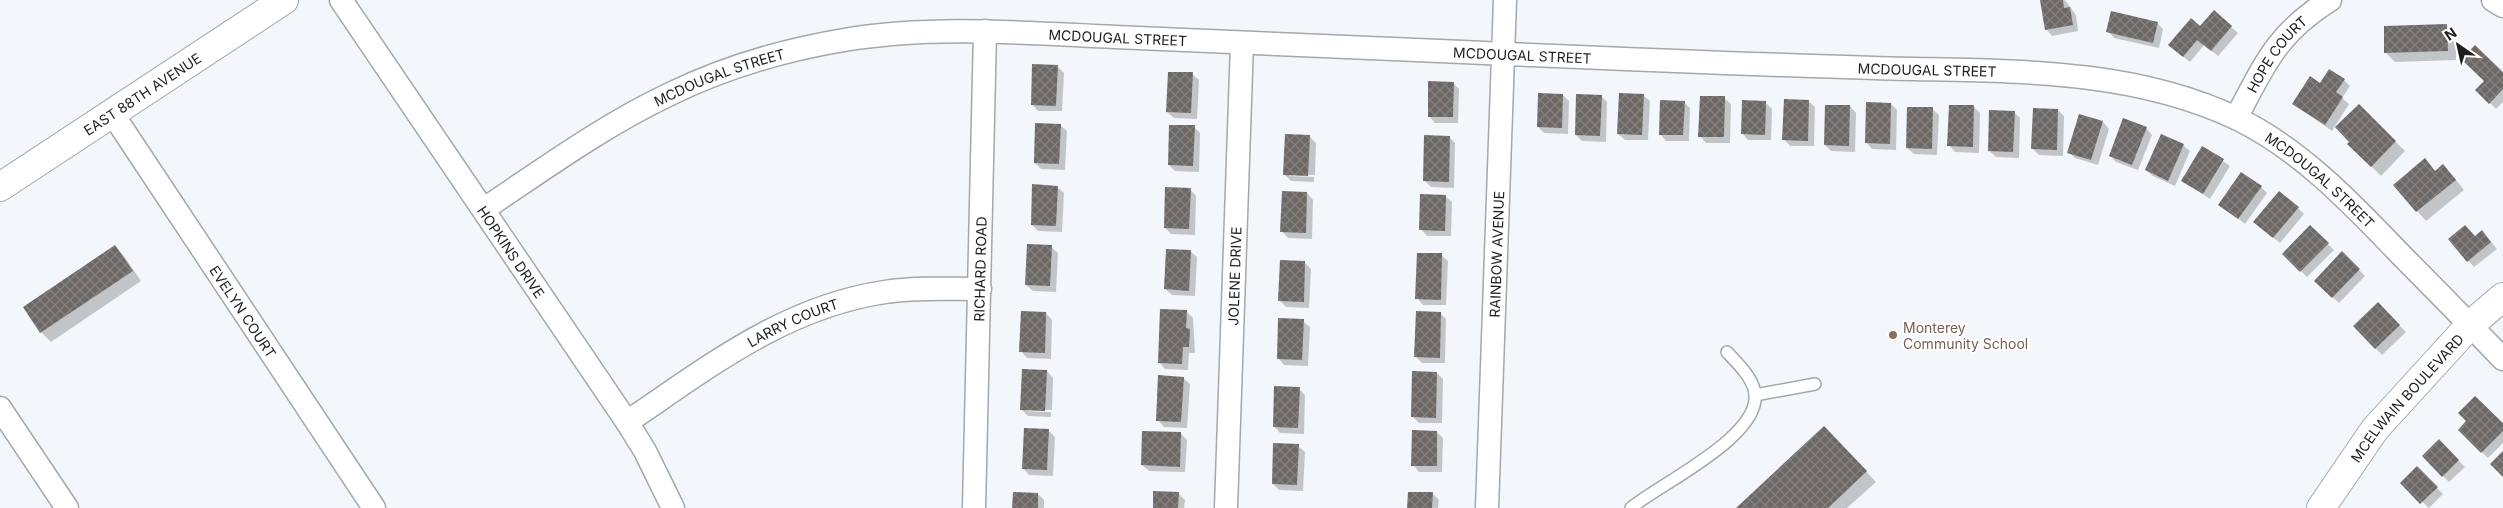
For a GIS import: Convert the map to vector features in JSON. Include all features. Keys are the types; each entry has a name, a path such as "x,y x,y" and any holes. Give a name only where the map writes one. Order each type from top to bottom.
{"main road":[{"name":"EAST 88TH AVENUE","path":"0,187 284,0"},
{"name":"MCELWAIN BOULEVARD","path":"2320,508 2376,429 2470,325 2503,297"}],"street":[{"name":"HOPKINS DRIVE","path":"341,0 627,422 645,451 673,508"},
{"name":"RAINBOW AVENUE","path":"1487,508 1505,0"},
{"name":"HOPE COURT","path":"2236,118 2269,56 2280,40 2297,22 2330,0"},
{"path":"2493,0 2503,6"},
{"name":"MCDOUGAL STREET","path":"484,209 628,116 673,92 730,69 803,48 842,40 914,32 985,31 1503,54 1980,70 2082,76 2144,87 2236,118 2270,137 2304,162 2359,211 2503,358"},
{"name":"RICHARD ROAD","path":"974,508 985,31"},
{"name":"JOLENE DRIVE","path":"1226,508 1242,43"},
{"name":"EVELYN COURT","path":"112,114 374,508"},
{"name":"LARRY COURT","path":"627,422 747,342 765,332 812,312 846,300 886,292 931,288 980,289"},
{"path":"0,408 67,508"}],"lane":[{"path":"1631,508 1646,495 1707,458 1735,436 1755,404 1749,378 1727,352"},
{"path":"1754,395 1814,384"}],"building":[{"path":"2040,0 2063,0 2064,8 2070,7 2073,25 2045,30"},
{"path":"2214,10 2232,26 2211,51 2197,40 2183,57 2168,45 2191,18 2200,26"},
{"path":"2111,11 2158,22 2153,43 2106,32"},
{"path":"2447,24 2448,51 2384,53 2384,26"},
{"path":"2475,45 2503,72 2503,89 2489,104 2475,90 2484,81 2461,59"},
{"path":"1032,64 1058,65 1056,106 1031,105"},
{"path":"2329,69 2345,79 2336,92 2343,97 2325,125 2292,104 2310,76 2320,83"},
{"path":"1168,72 1193,72 1191,113 1166,112"},
{"path":"1428,81 1454,82 1453,117 1428,117"},
{"path":"1538,93 1563,94 1562,128 1537,127"},
{"path":"1619,93 1644,94 1642,135 1617,134"},
{"path":"1576,94 1602,95 1600,136 1575,135"},
{"path":"1700,96 1725,96 1724,137 1698,137"},
{"path":"1784,99 1809,100 1808,141 1782,140"},
{"path":"1660,100 1685,101 1683,135 1659,135"},
{"path":"1742,100 1766,101 1765,135 1741,134"},
{"path":"1866,102 1891,103 1890,144 1865,143"},
{"path":"2359,104 2396,141 2371,167 2347,144 2349,142 2335,127"},
{"path":"1825,105 1850,105 1849,146 1824,145"},
{"path":"1949,105 1974,105 1973,147 1947,146"},
{"path":"1907,107 1933,107 1932,149 1906,148"},
{"path":"2033,108 2058,109 2057,150 2031,149"},
{"path":"1989,110 2015,111 2013,152 1988,151"},
{"path":"2079,114 2103,121 2091,160 2067,153"},
{"path":"2123,118 2147,127 2132,165 2109,156"},
{"path":"1035,123 1061,124 1059,164 1034,163"},
{"path":"1169,125 1195,125 1193,166 1168,165"},
{"path":"1285,134 1310,135 1308,176 1283,175"},
{"path":"2161,134 2184,144 2168,181 2145,170"},
{"path":"1424,135 1450,136 1449,182 1423,181"},
{"path":"2202,146 2224,159 2203,194 2181,181"},
{"path":"2425,158 2435,171 2443,164 2456,180 2416,212 2393,185"},
{"path":"2241,172 2262,186 2238,219 2218,205"},
{"path":"1032,184 1058,186 1056,226 1031,225"},
{"path":"1165,187 1191,188 1189,229 1164,228"},
{"path":"1282,191 1307,192 1306,233 1280,232"},
{"path":"2279,191 2299,207 2273,238 2253,222"},
{"path":"1420,194 1446,195 1445,231 1419,230"},
{"path":"2310,225 2329,243 2300,272 2282,254"},
{"path":"2465,225 2475,236 2482,230 2491,242 2467,262 2448,239"},
{"path":"1027,244 1052,245 1050,286 1025,285"},
{"path":"115,245 133,271 40,333 23,307"},
{"path":"1166,249 1191,250 1189,291 1164,289"},
{"path":"2342,251 2360,269 2332,298 2314,281"},
{"path":"1417,253 1442,253 1441,300 1415,299"},
{"path":"1280,260 1305,261 1304,302 1278,301"},
{"path":"2378,302 2400,325 2375,349 2353,326"},
{"path":"1160,309 1187,310 1186,328 1190,329 1189,347 1183,347 1182,364 1158,363"},
{"path":"1021,311 1046,312 1045,353 1019,352"},
{"path":"1416,311 1441,312 1440,358 1414,357"},
{"path":"1278,318 1304,319 1302,360 1277,359"},
{"path":"1022,369 1047,370 1045,411 1020,410"},
{"path":"1412,371 1437,372 1436,418 1411,417"},
{"path":"1158,375 1184,377 1181,422 1156,421"},
{"path":"1274,386 1300,387 1298,428 1273,427"},
{"path":"2475,396 2503,423 2503,431 2481,453 2458,430 2466,421 2458,413"},
{"path":"1824,426 1867,471 1828,508 1736,508"},
{"path":"1024,428 1049,429 1047,470 1022,469"},
{"path":"1412,430 1437,431 1437,466 1411,466"},
{"path":"1142,431 1181,432 1180,467 1141,465"},
{"path":"2439,439 2459,460 2442,477 2422,456"},
{"path":"1273,443 1299,444 1297,485 1272,484"},
{"path":"2503,451 2503,477 2490,464"},
{"path":"2417,466 2438,487 2420,504 2400,483"},
{"path":"1153,491 1179,492 1178,508 1153,508"},
{"path":"1013,492 1038,493 1038,508 1012,508"},
{"path":"1408,492 1433,492 1432,508 1407,508"}],"place":[{"name":"Monterey Community School","path":"1893,335"}]}
